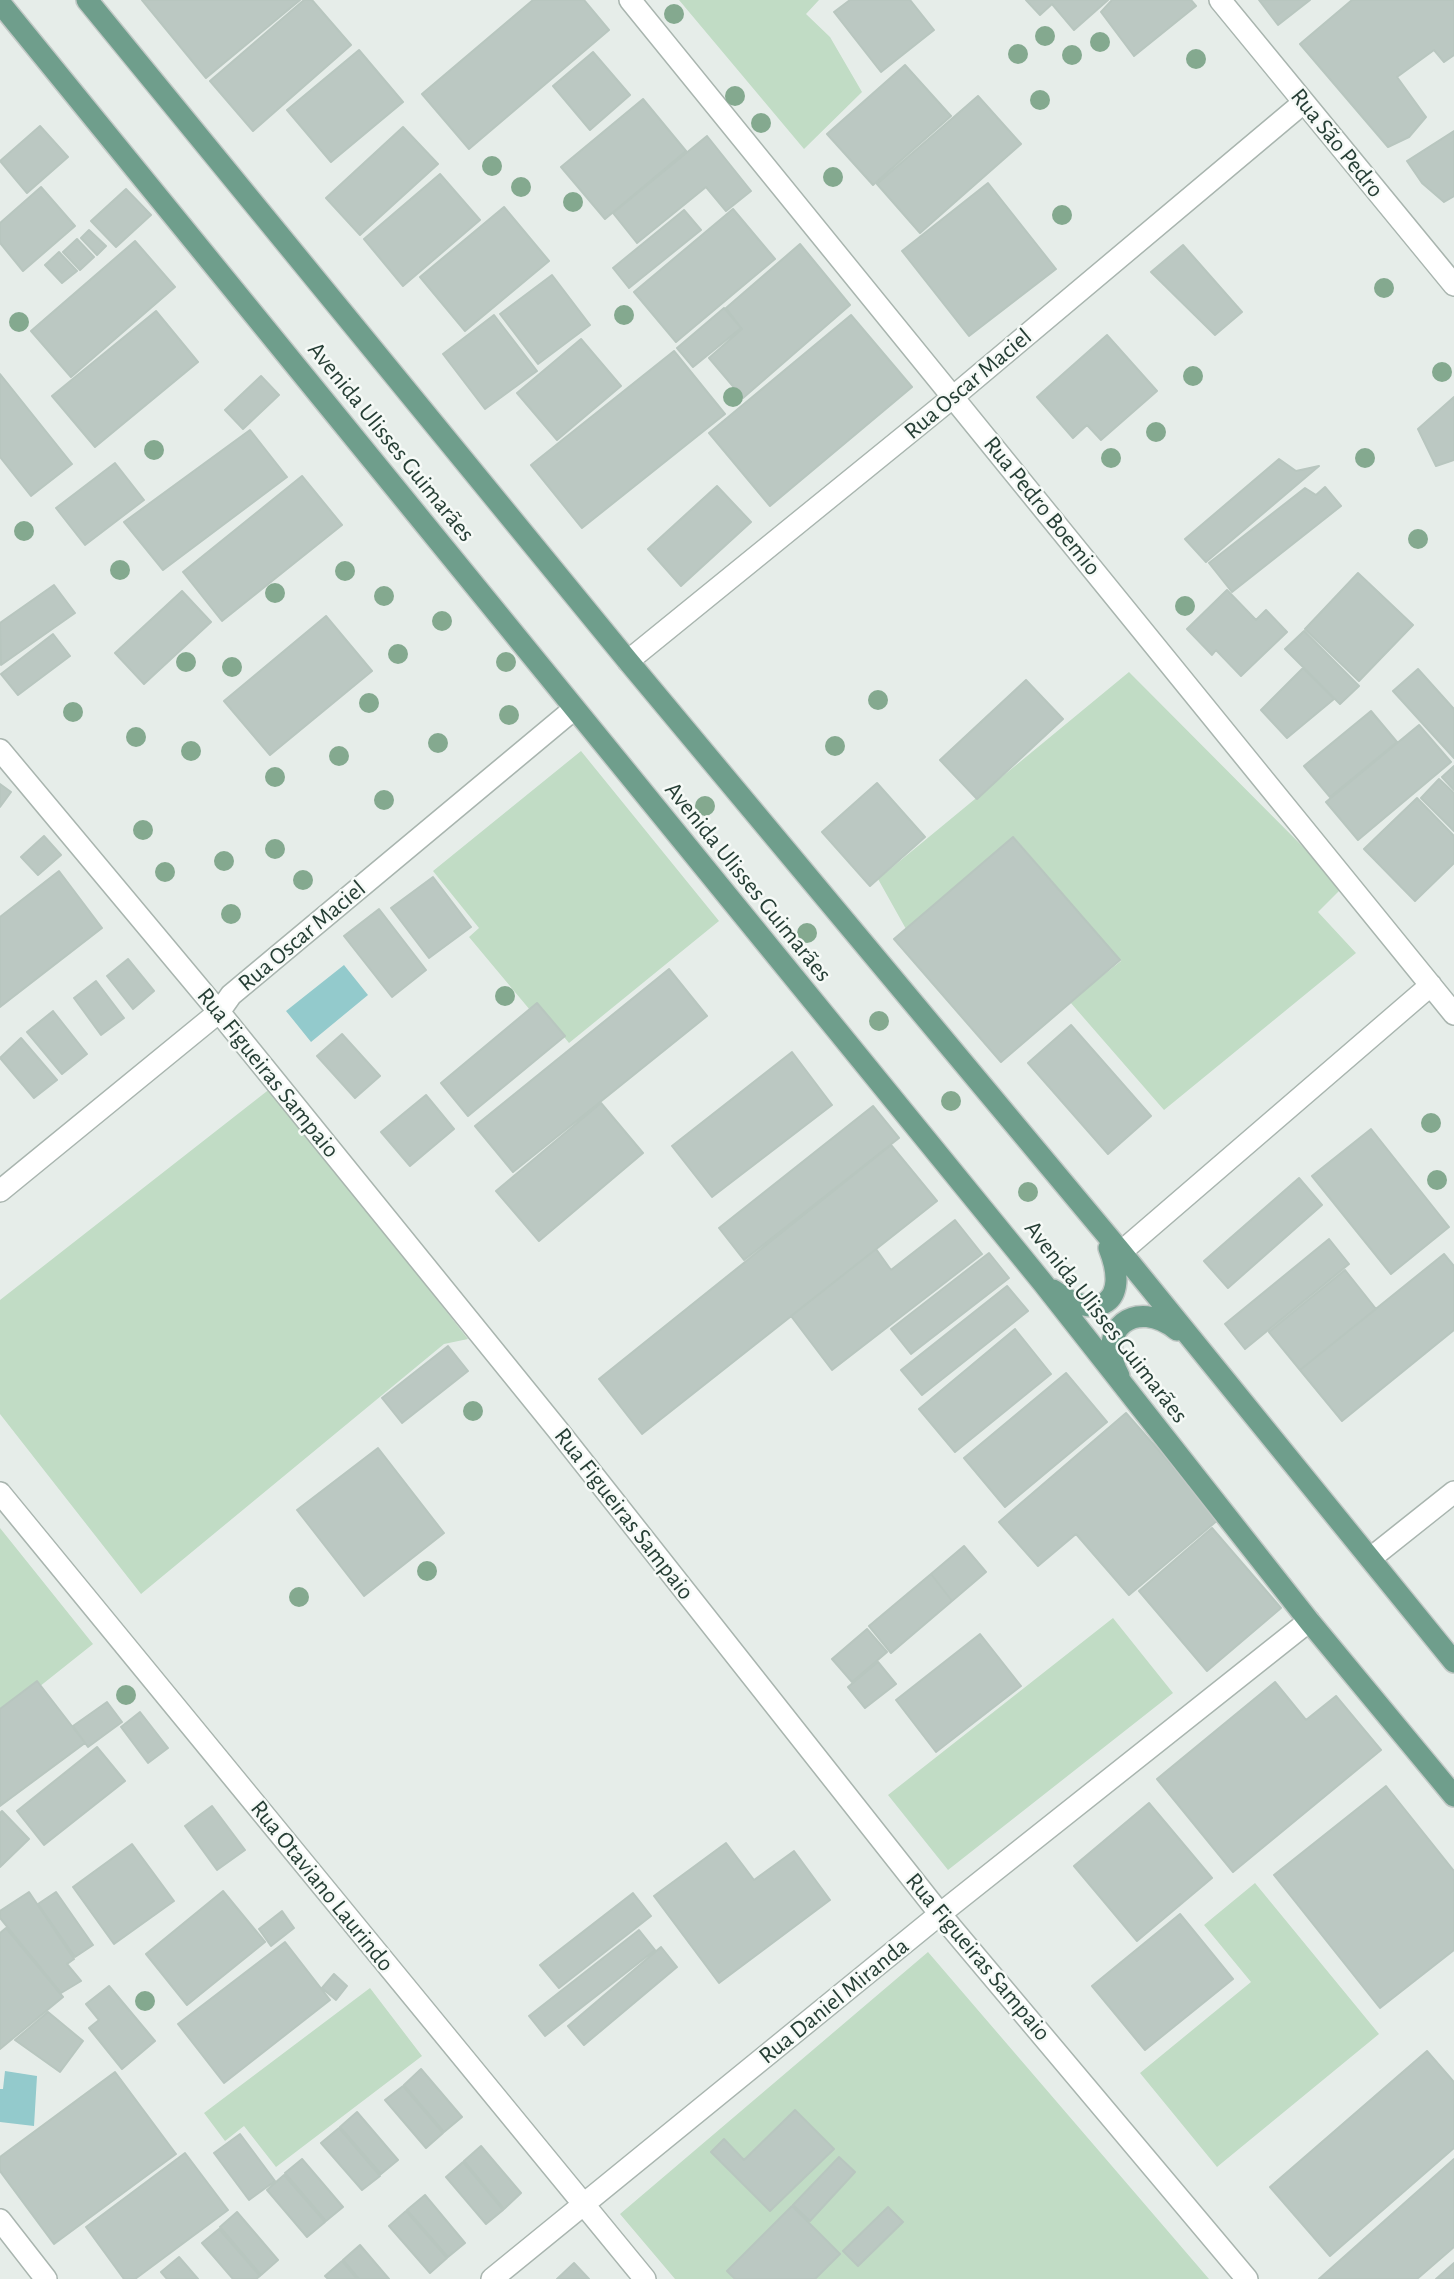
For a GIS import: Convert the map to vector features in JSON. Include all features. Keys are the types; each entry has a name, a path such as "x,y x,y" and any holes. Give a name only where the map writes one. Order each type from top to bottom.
{"main road":[{"name":"Avenida Ulisses Guimarães","path":"87,0 628,661 1121,1252 1454,1662"},
{"name":"Avenida Ulisses Guimarães","path":"0,3 1043,1283 1309,1621 1454,1796"},
{"path":"1043,1283 1064,1298 1081,1305 1096,1306 1112,1298 1118,1286 1118,1270 1101,1230"},
{"path":"1131,1397 1115,1369 1112,1348 1115,1331 1126,1320 1138,1314 1154,1316 1174,1327 1205,1355"}],"street":[{"name":"Rua Pedro Boemio","path":"630,0 1454,1014"},
{"name":"Rua São Pedro","path":"1220,0 1454,285"},
{"name":"Rua Oscar Maciel","path":"628,661 953,397 1303,103"},
{"name":"Rua Oscar Maciel","path":"0,1191 219,1012 231,995 574,709"},
{"name":"Rua Figueiras Sampaio","path":"0,750 219,1012 557,1429 940,1914 1247,2279"},
{"path":"1121,1252 1431,985"},
{"path":"1371,1558 1454,1492"},
{"name":"Rua Otaviano Laurindo","path":"0,1493 645,2279"},
{"name":"Rua Daniel Miranda","path":"492,2279 940,1914 1309,1621"},
{"path":"0,2220 46,2279"}],"green space":[{"path":"679,0 819,0 806,14 830,37 862,92 804,149"},
{"path":"1129,672 1343,887 1318,912 1356,953 1164,1110 1070,1002 1121,961 1014,837 906,929 878,879"},
{"path":"581,751 719,921 569,1043 537,1004 530,1010 469,937 479,928 433,871"},
{"path":"271,1088 468,1339 444,1344 141,1594 0,1414 0,1300"},
{"path":"0,1528 93,1644 0,1718"},
{"path":"1113,1618 1173,1693 948,1870 888,1795"},
{"path":"1255,1883 1379,2034 1217,2167 1140,2073 1251,1982 1204,1925"},
{"path":"928,1952 1209,2279 675,2279 620,2214"},
{"path":"370,1988 422,2056 276,2167 244,2126 225,2141 204,2113"}],"water":[{"path":"344,965 368,995 311,1042 286,1011"},
{"path":"5,2071 37,2076 34,2126 0,2122 0,2089 3,2089"}],"building":[{"path":"142,0 300,0 206,78"},
{"path":"304,0 312,0 351,45 253,131 210,81"},
{"path":"533,0 584,0 609,30 469,149 422,94"},
{"path":"850,0 910,0 934,30 881,72 834,12"},
{"path":"1026,0 1108,0 1074,30 1052,4 1040,15"},
{"path":"1112,0 1191,0 1196,6 1134,56 1101,12"},
{"path":"1259,0 1310,0 1278,25"},
{"path":"1352,0 1454,0 1454,55 1444,62 1434,50 1397,77 1426,117 1409,137 1388,147 1300,44"},
{"path":"359,50 403,102 331,162 287,110"},
{"path":"593,52 630,95 590,130 553,86"},
{"path":"905,65 951,116 873,185 827,134"},
{"path":"978,96 1021,144 920,233 877,184"},
{"path":"643,99 686,151 605,219 561,167"},
{"path":"40,126 68,157 27,193 0,161"},
{"path":"403,127 438,164 360,235 326,198"},
{"path":"1454,131 1454,196 1444,202 1422,183 1407,161"},
{"path":"707,136 751,191 726,211 706,187 637,243 613,213"},
{"path":"440,174 480,220 403,286 364,239"},
{"path":"988,183 1056,269 969,336 902,251"},
{"path":"41,187 75,226 23,271 0,243 0,223"},
{"path":"126,189 151,215 116,247 91,221"},
{"path":"504,207 549,261 465,331 420,277"},
{"path":"733,209 775,259 676,342 634,292"},
{"path":"684,210 701,230 629,288 613,268"},
{"path":"89,230 106,246 97,255 81,238"},
{"path":"77,239 94,257 80,270 63,252"},
{"path":"135,241 175,287 71,377 31,331"},
{"path":"800,244 850,305 743,398 709,358 742,329 726,308"},
{"path":"1183,245 1242,312 1215,335 1151,272"},
{"path":"59,252 77,271 62,283 45,265"},
{"path":"552,275 590,325 538,364 500,314"},
{"path":"724,308 741,328 693,367 677,348"},
{"path":"156,311 198,362 95,447 52,396"},
{"path":"494,315 537,371 485,409 443,354"},
{"path":"851,315 912,387 770,506 709,433"},
{"path":"1107,335 1157,391 1101,440 1087,425 1073,438 1037,397"},
{"path":"581,339 621,386 557,440 517,393"},
{"path":"674,351 725,414 582,528 531,465"},
{"path":"0,374 72,464 31,496 0,457"},
{"path":"261,376 279,395 243,429 225,410"},
{"path":"1454,397 1454,460 1436,466 1418,429"},
{"path":"250,430 287,477 163,570 124,522"},
{"path":"1279,459 1296,471 1319,466 1206,562 1185,539"},
{"path":"115,463 144,500 85,545 56,508"},
{"path":"302,476 342,525 222,621 183,572"},
{"path":"717,486 751,522 681,586 648,549"},
{"path":"1325,487 1341,506 1232,592 1209,563 1305,488 1316,495"},
{"path":"1358,573 1413,625 1359,681 1305,629"},
{"path":"54,585 75,613 1,665 0,623"},
{"path":"1227,590 1256,620 1266,610 1287,632 1241,676 1216,650 1212,655 1187,629"},
{"path":"182,591 211,622 144,684 115,653"},
{"path":"326,616 372,671 270,755 224,701"},
{"path":"1304,631 1359,686 1340,704 1285,649"},
{"path":"53,634 70,656 18,695 1,674"},
{"path":"1303,668 1334,699 1287,738 1261,710"},
{"path":"1418,669 1454,709 1454,758 1393,691"},
{"path":"1026,680 1063,719 977,799 940,760"},
{"path":"1371,711 1397,742 1330,797 1304,766"},
{"path":"1419,725 1451,762 1358,840 1326,802"},
{"path":"1454,766 1454,790 1442,777"},
{"path":"1439,779 1454,793 1454,831 1421,798"},
{"path":"877,783 925,837 870,886 822,832"},
{"path":"0,784 11,792 0,807"},
{"path":"1417,798 1454,836 1454,863 1415,901 1364,849"},
{"path":"44,836 61,855 38,875 21,857"},
{"path":"1013,837 1120,960 1001,1062 894,939"},
{"path":"59,871 102,928 0,1007 0,917"},
{"path":"433,877 471,927 429,958 391,908"},
{"path":"379,909 426,970 392,997 344,936"},
{"path":"128,959 154,991 133,1009 107,976"},
{"path":"669,969 707,1016 513,1172 475,1126"},
{"path":"96,981 124,1018 101,1035 74,998"},
{"path":"537,1003 565,1036 468,1116 441,1083"},
{"path":"53,1011 87,1054 62,1074 27,1032"},
{"path":"1071,1025 1151,1116 1108,1154 1028,1063"},
{"path":"342,1034 380,1076 355,1098 317,1056"},
{"path":"21,1038 57,1080 34,1098 0,1058"},
{"path":"792,1052 832,1105 712,1197 672,1146"},
{"path":"426,1095 454,1129 410,1166 381,1132"},
{"path":"601,1103 643,1153 539,1241 496,1191"},
{"path":"873,1106 899,1138 744,1260 719,1228"},
{"path":"1371,1129 1449,1227 1391,1274 1312,1176"},
{"path":"891,1145 937,1201 642,1434 599,1379"},
{"path":"1299,1178 1322,1205 1228,1288 1204,1261"},
{"path":"955,1220 982,1254 832,1370 791,1316 876,1249 891,1270"},
{"path":"1329,1239 1349,1264 1245,1349 1225,1324"},
{"path":"989,1253 1009,1278 911,1354 891,1329"},
{"path":"1444,1254 1454,1266 1454,1330 1342,1421 1300,1370"},
{"path":"1345,1270 1376,1309 1300,1370 1269,1332"},
{"path":"1007,1286 1028,1311 922,1395 901,1370"},
{"path":"1015,1329 1051,1374 955,1452 919,1409"},
{"path":"448,1346 468,1371 402,1423 382,1398"},
{"path":"1066,1373 1107,1422 1005,1507 964,1458"},
{"path":"1126,1413 1219,1519 1129,1595 1076,1534 1038,1566 999,1522"},
{"path":"378,1448 444,1533 364,1596 297,1510"},
{"path":"1212,1528 1281,1608 1207,1671 1139,1591"},
{"path":"964,1546 986,1572 952,1601 931,1574"},
{"path":"931,1574 952,1601 891,1653 869,1626"},
{"path":"867,1629 887,1652 852,1682 832,1659"},
{"path":"980,1634 1021,1686 936,1752 896,1700"},
{"path":"878,1662 896,1684 865,1708 848,1687"},
{"path":"37,1681 85,1743 0,1806 0,1709"},
{"path":"1275,1682 1306,1720 1336,1696 1381,1750 1233,1872 1157,1779"},
{"path":"107,1702 122,1722 88,1747 73,1726"},
{"path":"140,1712 168,1748 148,1763 121,1727"},
{"path":"97,1747 125,1781 44,1845 17,1811"},
{"path":"1386,1786 1454,1871 1454,1950 1380,2008 1274,1875"},
{"path":"1149,1803 1212,1878 1137,1941 1074,1866"},
{"path":"212,1806 245,1850 217,1870 185,1826"},
{"path":"2,1811 29,1839 0,1867 0,1813"},
{"path":"726,1843 754,1880 794,1851 830,1900 719,1983 654,1896"},
{"path":"132,1844 174,1901 114,1944 73,1887"},
{"path":"223,1891 265,1942 187,2005 146,1954"},
{"path":"29,1892 74,1959 67,1964 81,1981 61,1993 0,1918 0,1911"},
{"path":"56,1892 93,1945 75,1957 38,1904"},
{"path":"633,1893 651,1916 559,1988 540,1965"},
{"path":"282,1911 294,1928 271,1946 259,1929"},
{"path":"1180,1914 1233,1979 1145,2050 1092,1986"},
{"path":"6,1928 63,1997 0,2049 0,1933"},
{"path":"639,1930 655,1950 545,2036 529,2016"},
{"path":"285,1942 330,2000 224,2083 178,2024"},
{"path":"661,1947 677,1967 584,2045 568,2026"},
{"path":"334,1974 347,1986 336,2000 322,1988"},
{"path":"109,1986 155,2041 122,2069 89,2028 99,2020 86,2004"},
{"path":"48,2012 83,2041 60,2072 15,2040"},
{"path":"1427,2051 1454,2082 1454,2148 1330,2256 1270,2187"},
{"path":"421,2069 462,2117 444,2132 404,2085"},
{"path":"115,2072 176,2154 54,2244 0,2171 0,2157"},
{"path":"403,2086 443,2133 426,2148 385,2100"},
{"path":"795,2110 834,2149 770,2211 711,2152 724,2139 744,2160"},
{"path":"357,2112 398,2160 381,2174 340,2127"},
{"path":"339,2128 380,2176 362,2190 321,2143"},
{"path":"240,2134 275,2181 249,2200 214,2153"},
{"path":"481,2146 521,2193 504,2209 464,2161"},
{"path":"185,2153 228,2210 135,2279 124,2279 86,2227"},
{"path":"839,2157 855,2172 810,2221 793,2205"},
{"path":"302,2159 343,2207 326,2221 285,2173"},
{"path":"1454,2159 1454,2247 1417,2279 1319,2279"},
{"path":"463,2162 503,2210 486,2224 446,2177"},
{"path":"284,2175 325,2222 307,2237 267,2190"},
{"path":"425,2195 465,2243 448,2257 407,2210"},
{"path":"792,2206 840,2254 815,2279 735,2279 727,2271"},
{"path":"888,2207 903,2222 858,2266 843,2251"},
{"path":"406,2211 447,2258 430,2273 389,2226"},
{"path":"237,2212 278,2260 261,2275 220,2227"},
{"path":"219,2229 260,2276 256,2279 233,2279 202,2243"},
{"path":"360,2245 389,2279 359,2279 343,2260"},
{"path":"179,2257 198,2279 167,2279 161,2272"},
{"path":"342,2261 357,2279 328,2279 325,2276"},
{"path":"574,2263 589,2279 557,2279"},
{"path":"1454,2263 1454,2279 1436,2279"}]}
